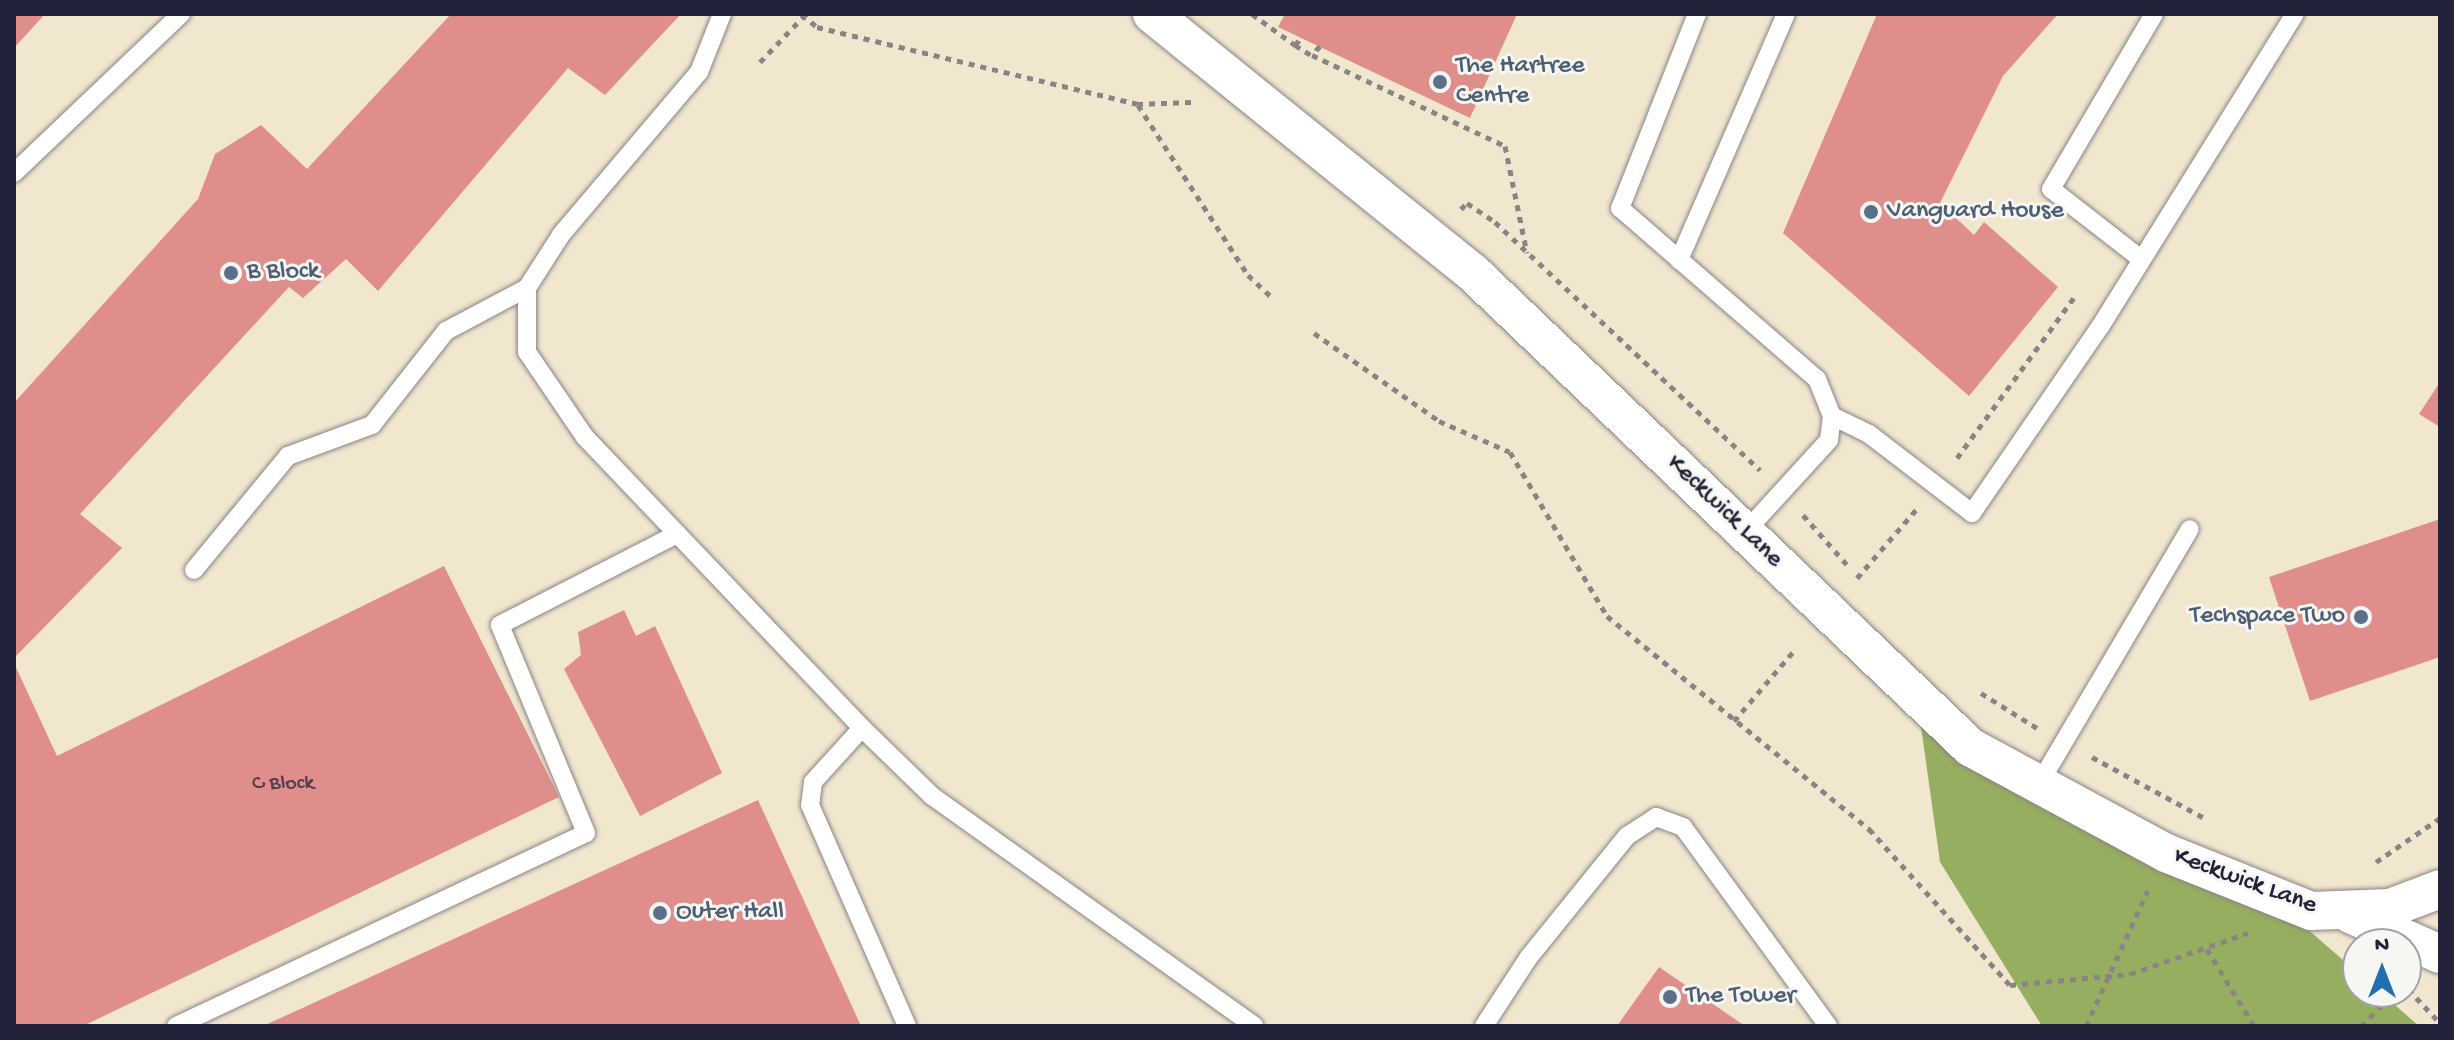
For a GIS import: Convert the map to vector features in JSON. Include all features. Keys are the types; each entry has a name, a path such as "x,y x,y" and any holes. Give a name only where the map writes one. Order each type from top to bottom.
{"street":[{"name":"Keckwick Lane","path":"1152,14 1434,240 1746,531 1918,705 1970,747 2166,853 2311,911 2350,914 2440,954"},
{"name":"Keckwick Lane","path":"2350,914 2440,889"}],"lane":[{"path":"14,173 181,14"},
{"path":"194,570 288,456 372,425 446,331 527,288 561,235 699,72 722,14"},
{"path":"1697,14 1620,208 1817,379 1832,416 1829,440 1746,531"},
{"path":"1679,260 1786,14"},
{"path":"2141,259 2105,237 2051,189 2154,14"},
{"path":"1832,416 1938,484 1972,513 2141,259 2295,14"},
{"path":"527,288 527,352 585,437 862,728 932,796 1254,1026"},
{"path":"2039,784 2190,529"},
{"path":"176,1026 586,833 500,625 677,534"},
{"path":"862,728 813,782 810,805 907,1026"},
{"path":"1484,1026 1529,957 1627,836 1656,817 1683,827 1828,1026"}],"path":[{"path":"1252,14 1312,55 1505,146 1527,253"},
{"path":"760,62 804,15 817,27 1137,104 1209,101"},
{"path":"1295,45 1301,38"},
{"path":"1312,55 1320,46"},
{"path":"1137,104 1248,275 1274,299"},
{"path":"1434,240 1467,203 1527,253 1747,457"},
{"path":"1858,578 1938,484 2088,279 2105,237"},
{"path":"1314,333 1439,421 1510,452 1607,616 1869,829 2010,985 2106,976 2207,949 2253,930"},
{"path":"1734,721 1793,652"},
{"path":"2106,764 2215,823"},
{"path":"2368,864 2400,851 2440,818"},
{"path":"2086,1026 2106,976 2166,853"},
{"path":"2207,949 2254,1026"},
{"path":"2422,1003 2440,1023"},
{"path":"2361,1026 2379,1008"}],"green space":[{"path":"1918,705 2266,893 2342,959 2342,1008 2398,1008 2419,1026 2042,1026 1940,862"}],"building":[{"path":"14,14 45,14 14,48"},
{"name":"B Block","path":"451,14 681,14 605,95 568,68 378,291 346,259 303,298 289,287 80,514 122,548 14,658 14,403 198,199 215,154 261,125 307,169"},
{"name":"The Hartree Centre","path":"1285,14 1517,14 1470,118 1278,27"},
{"name":"Vanguard House","path":"1877,14 2058,14 2003,76 1940,203 1974,235 1984,222 2058,287 1969,396 1783,233"},
{"path":"2440,382 2440,427 2419,414"},
{"name":"Techspace Two","path":"2440,519 2440,657 2310,701 2269,577"},
{"path":"444,566 559,797 83,1026 14,1026 14,663 57,756"},
{"path":"624,610 636,636 655,626 722,773 640,816 564,669 581,655 578,632"},
{"name":"Outer Hall","path":"758,800 861,1026 263,1026"},
{"name":"The Tower","path":"1659,967 1745,1026 1617,1026"}],"place":[{"name":"The Hartree Centre","path":"1440,82"},
{"name":"Vanguard House","path":"1871,212"},
{"name":"B Block","path":"231,273"},
{"name":"Techspace Two","path":"2361,617"},
{"name":"Outer Hall","path":"660,913"},
{"name":"The Tower","path":"1670,997"}]}
